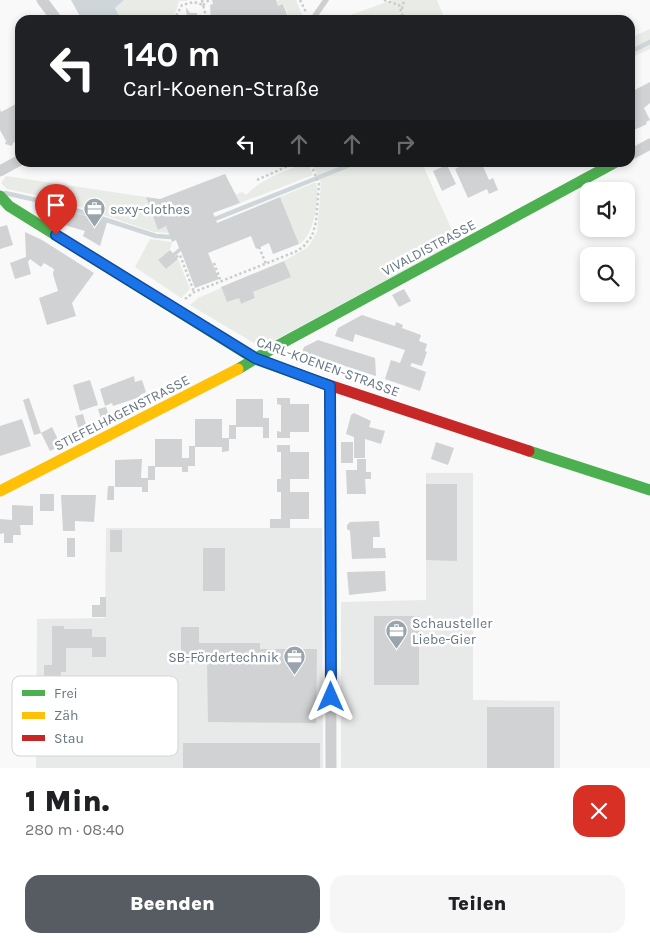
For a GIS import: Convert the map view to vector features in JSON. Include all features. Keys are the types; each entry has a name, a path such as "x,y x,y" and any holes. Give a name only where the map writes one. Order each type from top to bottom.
{"street":[{"path":"42,0 53,15"},
{"path":"635,152 650,144"},
{"path":"0,171 15,163"},
{"name":"VIVALDISTRASSE","path":"255,358 607,167"},
{"name":"CARL-KOENEN-STRASSE","path":"3,202 255,358 330,386 650,490"},
{"name":"STIEFELHAGENSTRASSE","path":"0,491 217,382 255,358"},
{"path":"330,386 331,768"}],"lane":[{"path":"316,15 326,0"}],"path":[{"path":"202,0 206,15"},
{"path":"204,5 209,0"},
{"path":"300,0 307,15"},
{"path":"384,0 388,4 399,5 403,15"},
{"path":"402,10 404,0"},
{"path":"177,15 182,5 194,2 204,5"},
{"path":"257,180 286,167"},
{"path":"175,309 194,292 266,264 303,247 312,236 316,222 319,184 312,167"},
{"path":"259,247 266,264"},
{"path":"176,257 180,255 194,292"},
{"path":"214,263 221,282"}],"shaded area":[{"path":"71,0 124,0 115,8 118,15 79,15"},
{"path":"124,0 187,0 179,1 175,15 118,15 115,8"},
{"path":"296,0 302,15 288,15 284,4 278,6 276,1"},
{"path":"392,0 437,0 443,15 351,15"},
{"path":"650,29 650,49 635,56 635,36"},
{"path":"295,167 310,167 313,175 240,203 236,195 242,192 246,195 259,184"},
{"path":"314,167 424,167 457,242 262,347 190,305 198,298 221,288 227,302 239,298 241,304 255,298 253,292 290,277 284,261 308,247 317,232 321,183"},
{"path":"6,176 146,197 158,229 166,226 169,233 154,232 59,200 7,189 1,183"},
{"path":"316,182 315,216 309,233 299,244 280,197"},
{"path":"150,239 172,242 170,250 158,260 166,269 178,259 190,289 181,298 135,267"},
{"path":"426,473 473,473 473,700 560,701 560,768 341,768 341,602 426,600"},
{"path":"106,528 322,528 323,768 36,768 36,756 178,756 178,676 37,676 37,619 105,618"}],"building":[{"path":"212,0 276,0 278,6 283,4 287,15 211,15 210,5 213,4"},
{"path":"186,7 190,13 197,13 197,15 187,15"},
{"path":"650,82 650,103 644,108 650,120 646,122 647,124 635,130 635,90"},
{"path":"15,105 15,142 12,146 5,144 6,141 0,130 0,109 1,112"},
{"path":"448,167 456,184 442,191 433,171"},
{"path":"459,167 483,167 489,180 493,178 498,190 489,194 487,189 468,198 455,169"},
{"path":"225,174 240,203 213,213 217,223 280,197 299,244 273,254 269,243 256,249 251,236 208,253 219,279 195,288 181,251 175,256 178,259 166,269 158,260 170,250 173,253 179,248 176,240 172,242 166,226 158,230 146,197 160,199"},
{"path":"65,210 107,222 100,246 83,236 85,231 61,224"},
{"path":"7,225 13,245 0,249 0,227"},
{"path":"25,232 42,240 94,273 72,303 76,316 47,325 39,298 58,291 53,274 54,269 44,263 41,267 30,259 28,262 31,274 15,279 10,263 26,257"},
{"path":"284,261 291,277 253,292 255,298 241,304 239,298 227,302 221,287"},
{"path":"404,289 411,301 399,307 392,295"},
{"path":"362,315 395,326 396,322 403,325 402,328 421,335 419,341 427,344 425,351 427,352 422,366 412,363 410,366 426,372 420,391 385,379 391,360 400,363 405,350 355,334 353,342 335,336 338,328"},
{"path":"318,340 375,358 376,376 302,352 304,347"},
{"path":"134,376 135,382 142,380 146,392 140,395 140,397 113,406 112,403 105,406 100,389"},
{"path":"90,380 98,405 80,411 73,385"},
{"path":"29,398 41,433 34,435 23,400"},
{"path":"277,398 290,398 290,404 309,404 309,432 290,432 290,438 277,438 277,431 281,432 281,405 277,404"},
{"path":"236,399 263,399 263,418 269,418 269,438 263,438 263,427 236,427"},
{"path":"106,407 111,421 102,423 98,409"},
{"path":"354,413 371,421 369,427 385,431 381,444 365,439 365,458 354,458 354,437 346,434 351,415"},
{"path":"83,414 88,432 80,434 75,416"},
{"path":"22,419 31,446 0,456 0,426"},
{"path":"195,419 222,419 222,438 229,438 229,451 222,452 222,447 195,447 195,466 188,466 188,472 182,472 182,467 155,467 155,480 148,480 148,466 155,466 155,439 182,439 182,458 189,458 189,446 195,446"},
{"path":"229,425 236,425 236,439 229,439"},
{"path":"52,427 61,446 50,451 41,433"},
{"path":"341,442 353,442 353,463 341,463"},
{"path":"436,442 454,448 448,465 431,459"},
{"path":"277,445 290,445 290,452 309,452 309,479 290,479 290,492 309,492 309,519 290,519 290,528 270,528 270,519 281,519 281,492 277,492 277,479 281,479 281,452 277,452"},
{"path":"142,459 141,478 148,478 148,492 142,492 142,487 115,487 115,460"},
{"path":"357,459 366,459 366,472 371,472 371,479 365,479 366,494 347,494 346,470 357,470"},
{"path":"426,484 457,484 457,561 426,560"},
{"path":"108,486 114,486 114,500 107,500"},
{"path":"40,494 54,494 54,511 40,511"},
{"path":"61,495 96,495 94,522 75,521 75,531 63,531"},
{"path":"12,505 33,506 33,525 20,525 21,535 13,535 13,543 4,543 4,533 0,534 0,519 12,520"},
{"path":"379,521 380,537 373,537 373,548 385,548 386,558 352,559 350,531 347,529 347,525 350,522"},
{"path":"110,530 122,530 122,552 110,552"},
{"path":"67,538 75,538 75,557 67,557"},
{"path":"203,548 225,548 225,591 203,591"},
{"path":"385,571 386,591 349,595 347,572"},
{"path":"100,597 106,597 106,617 92,617 92,605 100,605"},
{"name":"Schausteller Liebe-Gier","path":"374,616 419,616 419,685 374,685"},
{"path":"52,626 64,626 64,629 92,629 92,637 106,637 106,657 92,657 92,648 66,648 66,672 61,672 61,676 44,676 44,665 52,665"},
{"path":"181,627 199,627 199,643 260,643 260,649 317,649 316,723 208,722 207,662 181,663"},
{"path":"487,707 554,707 554,768 487,768"},
{"path":"183,743 320,743 320,768 183,768"}],"waterway":[{"path":"635,50 650,42"},
{"path":"215,219 345,167"},
{"path":"5,193 63,206 156,236 170,237"}],"traffic: fast":[{"path":"238,369 275,347 607,167"},
{"path":"0,196 9,206 255,359 326,384"},
{"path":"529,451 650,490"}],"traffic: slow":[{"path":"0,491 238,369"}],"traffic: jam":[{"path":"326,384 529,451"}],"place":[{"name":"sexy-clothes","path":"94,228"},
{"name":"Schausteller Liebe-Gier","path":"396,650"},
{"name":"SB-Fördertechnik","path":"295,676"}],"route":[{"path":"56,235 134,282 236,348 271,365 330,386 331,697"}]}
